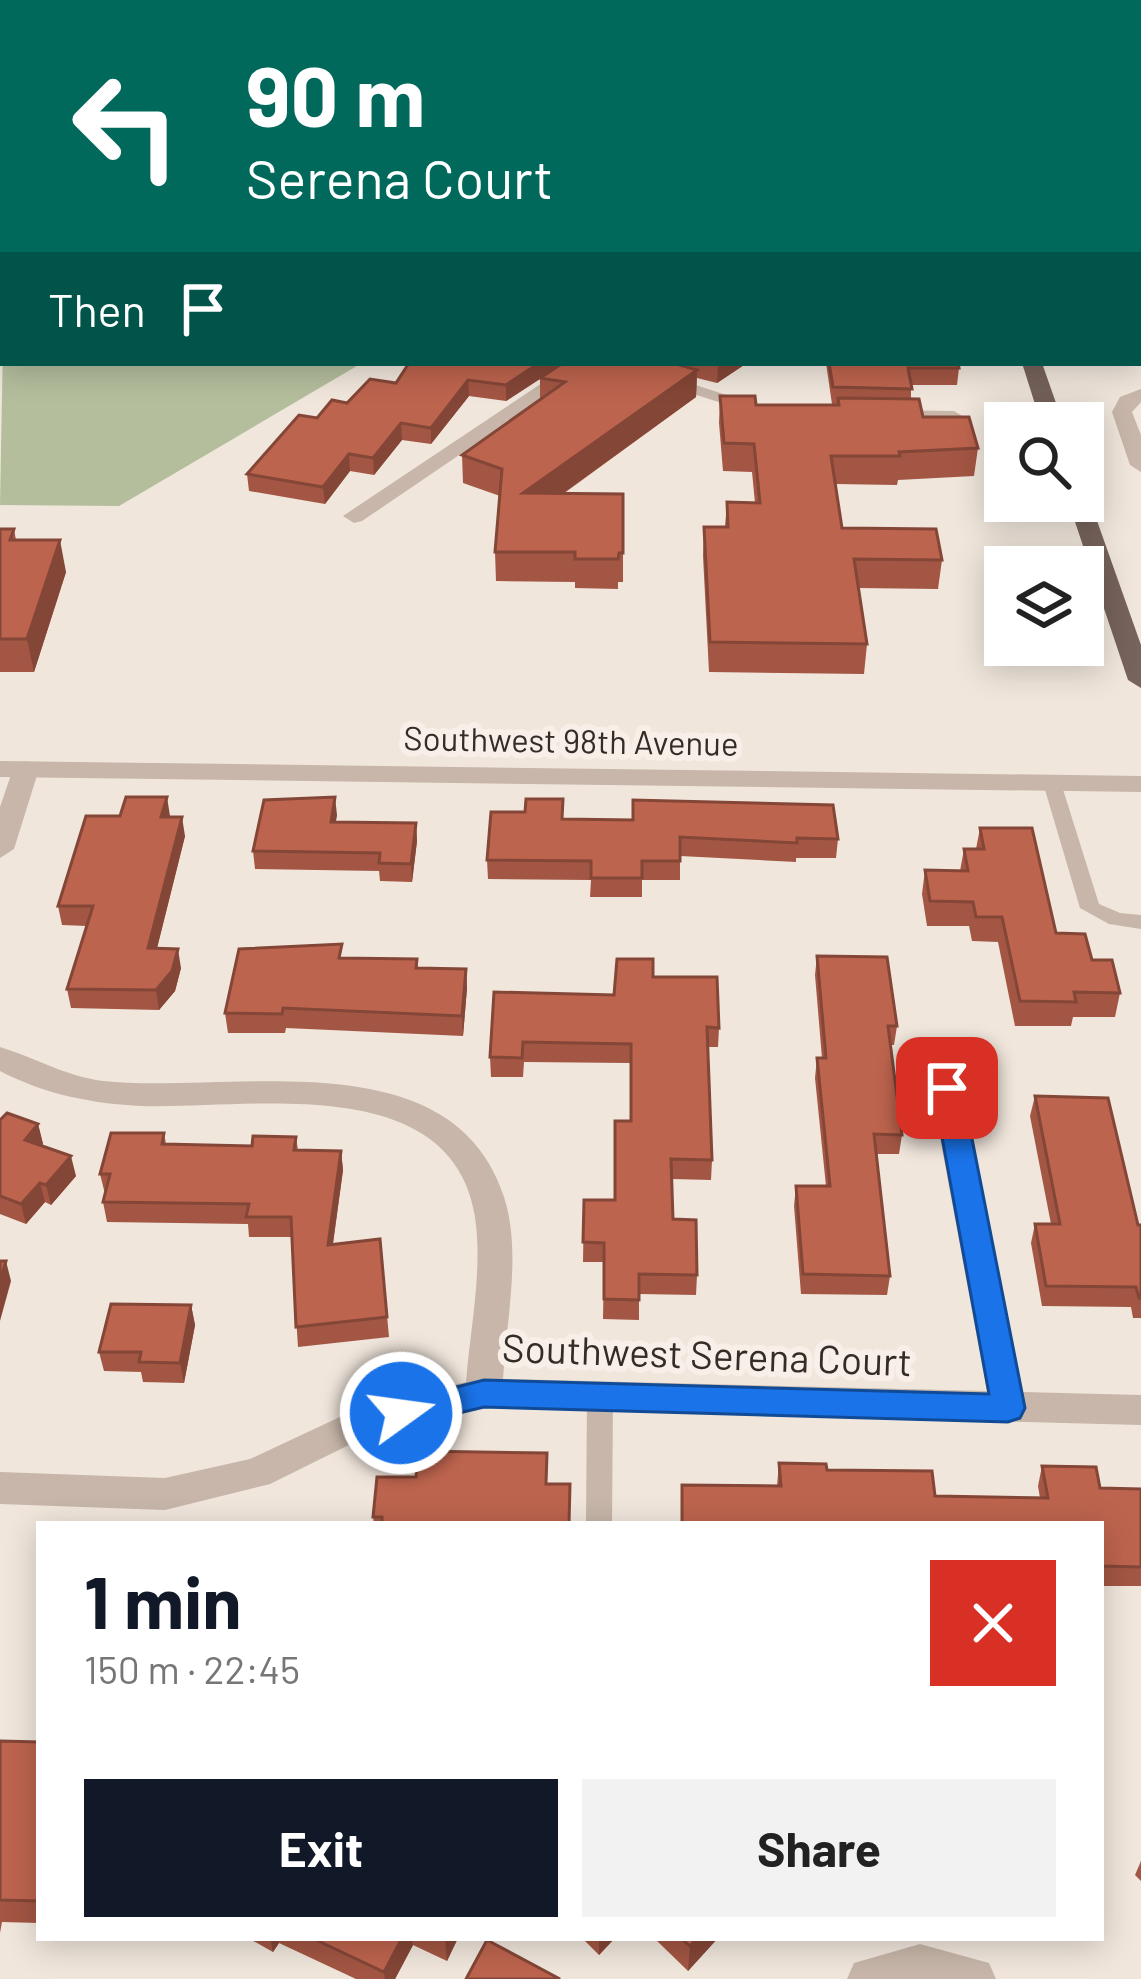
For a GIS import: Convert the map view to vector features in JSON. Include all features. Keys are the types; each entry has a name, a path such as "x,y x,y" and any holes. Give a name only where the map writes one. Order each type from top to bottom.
{"main road":[{"path":"1033,366 1045,402"},
{"path":"1086,522 1141,680"}],"street":[{"path":"354,516 580,366"},
{"path":"617,366 787,414"},
{"path":"1140,395 1125,403 1122,415 1141,465"},
{"path":"862,416 954,417"},
{"path":"0,849 13,769"},
{"name":"Southwest 98th Avenue","path":"13,769 1141,784"},
{"path":"0,1058 54,1084 104,1091 348,1094 412,1114 448,1138 471,1165 492,1216 484,1393"},
{"path":"947,1088 1008,1408"},
{"name":"Southwest Serena Court","path":"0,1488 165,1494 256,1473 359,1424 484,1393 1141,1409"},
{"path":"870,1979 920,1967 973,1979"}],"lane":[{"path":"1052,783 1090,908 1116,919 1141,922"},
{"path":"599,1521 600,1396"}],"green space":[{"path":"3,366 357,366 119,506 0,505"}],"building":[{"path":"407,366 534,366 506,385 468,380 431,428 401,423 373,458 349,454 323,487 247,474 299,415 317,418 332,400 347,403 370,379 396,383"},
{"path":"558,366 683,366 697,370 523,493 623,494 623,553 618,559 575,559 575,552 495,552 502,469 462,455 565,382 540,378"},
{"path":"830,366 959,368 908,368 912,389 833,387"},
{"path":"720,396 755,396 756,405 839,405 838,398 919,399 923,417 969,417 978,448 899,452 900,456 831,456 842,528 936,529 942,560 854,559 867,644 710,642 704,527 728,527 727,502 760,503 754,444 724,443"},
{"path":"0,529 14,529 10,540 60,540 27,639 0,639"},
{"path":"126,797 167,797 161,817 182,817 148,948 178,949 172,971 156,990 67,989 93,906 58,906 86,816 120,816"},
{"path":"335,797 331,822 416,823 411,864 379,863 380,853 253,851 264,800"},
{"path":"526,799 563,799 562,819 633,820 633,800 833,805 838,839 797,838 797,843 680,837 680,861 642,861 642,878 591,878 591,861 487,860 491,812 525,812"},
{"path":"980,828 1032,828 1056,933 1085,934 1092,960 1112,960 1120,993 1074,992 1076,1002 1020,1001 1002,917 976,917 973,902 930,901 925,870 968,871 964,849 984,849"},
{"path":"342,944 339,958 417,959 416,968 466,969 462,1016 283,1008 282,1014 225,1013 239,949"},
{"path":"817,956 887,957 897,1026 888,1026 902,1135 874,1134 890,1276 803,1274 796,1186 830,1186 817,1058 826,1058"},
{"path":"617,959 653,959 653,977 717,977 719,1028 707,1027 712,1160 671,1159 673,1219 696,1220 697,1275 639,1274 639,1300 604,1299 604,1243 583,1242 584,1200 615,1200 615,1121 631,1121 631,1044 523,1042 522,1058 490,1057 494,992 614,995"},
{"path":"1035,1096 1108,1098 1141,1225 1141,1298 1136,1287 1046,1286 1035,1224 1060,1224"},
{"path":"7,1113 38,1124 25,1140 71,1156 46,1185 40,1183 21,1204 0,1196 0,1120"},
{"path":"111,1133 164,1133 162,1144 252,1146 253,1136 296,1137 294,1150 341,1151 328,1245 380,1239 387,1317 296,1327 291,1217 246,1217 249,1204 103,1202 110,1174 100,1174"},
{"path":"111,1304 191,1305 180,1363 139,1362 141,1352 99,1352"},
{"path":"418,1451 547,1453 546,1484 570,1484 569,1521 382,1521 382,1517 373,1517 377,1477 416,1477"},
{"path":"779,1463 826,1464 827,1470 932,1471 935,1496 1048,1498 1042,1466 1096,1467 1100,1488 1141,1489 1141,1567 1104,1566 1104,1521 682,1521 682,1485 781,1486"},
{"path":"0,1741 36,1742 36,1901 0,1900"},
{"path":"318,1941 400,1941 384,1972"},
{"path":"489,1941 560,1979 466,1979"}],"route":[{"path":"401,1413 484,1393 1008,1408 947,1088"}]}
